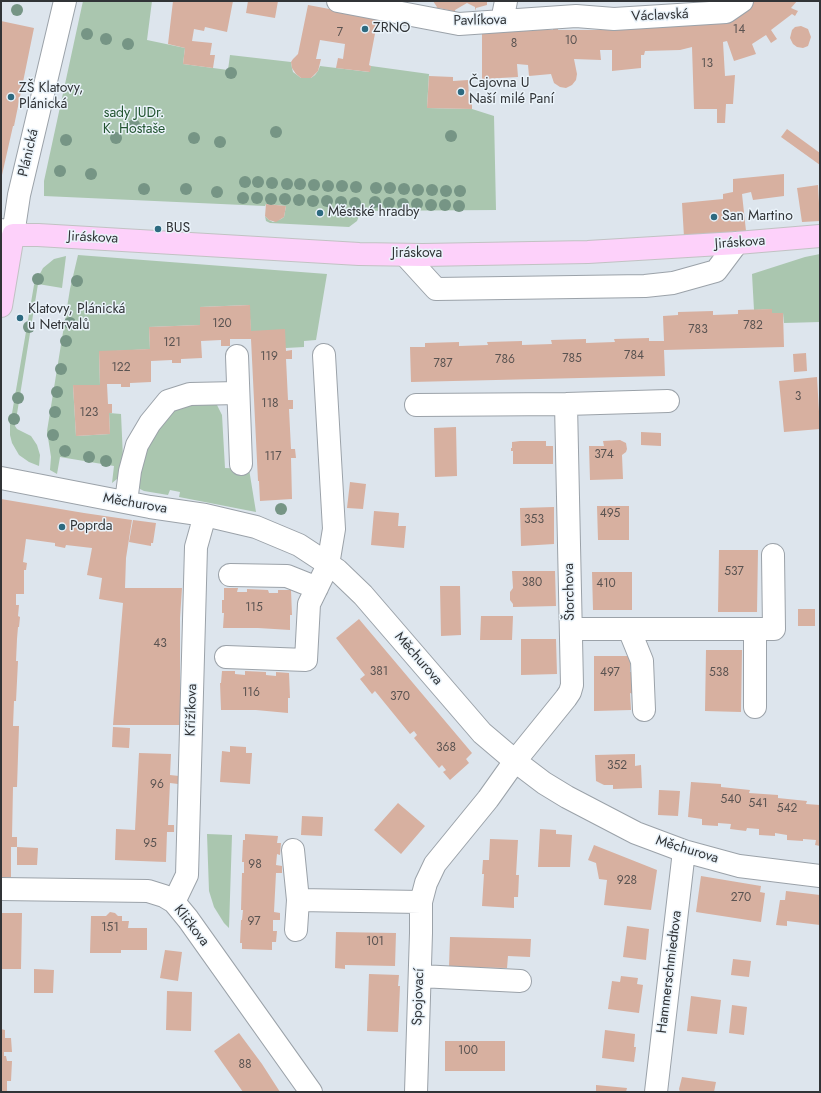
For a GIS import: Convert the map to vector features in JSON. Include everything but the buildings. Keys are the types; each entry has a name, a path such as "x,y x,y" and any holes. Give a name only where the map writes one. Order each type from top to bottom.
{"main road":[{"name":"Jiráskova","path":"7,233 359,254 404,255 588,252 737,243 820,236"},
{"name":"Plánická","path":"1,306 7,233"}],"street":[{"name":"Plánická","path":"7,233 19,195 65,1"},
{"name":"Václavská","path":"577,9 614,19 726,12 742,1"},
{"name":"Pavlíkova","path":"351,2 458,24 504,11 577,9"},
{"path":"404,255 436,289 645,286 673,283 716,271 737,243"},
{"path":"226,657 306,660 309,604 328,565 334,529 324,355"},
{"path":"237,356 241,464"},
{"path":"126,502 130,471 137,445 150,423 168,401 190,394 238,393"},
{"path":"416,405 566,404 668,401"},
{"name":"Štorchova","path":"515,761 570,692 573,679 566,404"},
{"name":"Měchurova","path":"1,478 126,502 205,515 256,527 299,545 337,570 363,595 482,733 544,783 594,813 636,833 684,851 739,866 820,876"},
{"name":"Křižíkova","path":"174,902 187,875 196,547 205,515"},
{"path":"571,629 774,629 774,555"},
{"path":"230,575 287,576 317,588"},
{"path":"629,629 642,660 644,710"},
{"path":"755,629 755,707"},
{"name":"Spojovací","path":"416,1092 421,902 426,883 434,864 488,799 515,761"},
{"path":"293,850 298,900 296,930"},
{"name":"Hammerschmiedtova","path":"656,1092 684,851"},
{"name":"Kličkova","path":"1,889 148,890 164,896 174,902 188,919 311,1092"},
{"path":"298,900 421,902"},
{"path":"420,976 520,981"}],"green space":[{"name":"sady JUDr. K. Hostaše","path":"83,1 152,1 147,40 185,48 183,64 228,70 230,55 291,62 293,72 301,78 311,78 318,71 320,66 369,72 371,66 429,74 427,108 472,109 494,116 496,210 361,211 357,221 349,227 270,223 266,221 265,216 273,222 284,217 286,206 44,196 44,181"},
{"path":"820,254 820,322 784,323 783,313 772,313 772,309 754,310 752,274 805,257"},
{"path":"78,255 327,274 316,340 304,341 304,347 286,348 251,331 249,305 200,307 200,325 149,327 150,349 99,352 100,385 73,385 76,436 110,434 109,413 121,414 123,458 120,473 117,479 112,483 114,466 60,457 57,474 50,470 51,457 47,431 70,289"},
{"path":"66,256 62,288 38,284 15,426 17,429 31,436 37,445 40,455 39,466 29,462 19,455 12,443 10,425 34,285 43,268 54,259"},
{"path":"193,399 208,401 217,405 222,415 225,468 249,469 256,512 179,497 180,492 170,490 168,495 140,489 136,479 136,463 169,412"},
{"path":"207,834 232,835 229,928 214,907 209,891"}],"place":[{"name":"ZRNO","path":"365,29"},
{"name":"Čajovna U Naší milé Paní","path":"461,92"},
{"name":"ZŠ Klatovy, Plánická","path":"11,97"},
{"name":"Městské hradby","path":"320,213"},
{"name":"San Martino","path":"714,217"},
{"name":"BUS","path":"158,229"},
{"name":"Klatovy, Plánická u Netrvalů","path":"20,318"},
{"name":"Poprda","path":"62,527"}]}
